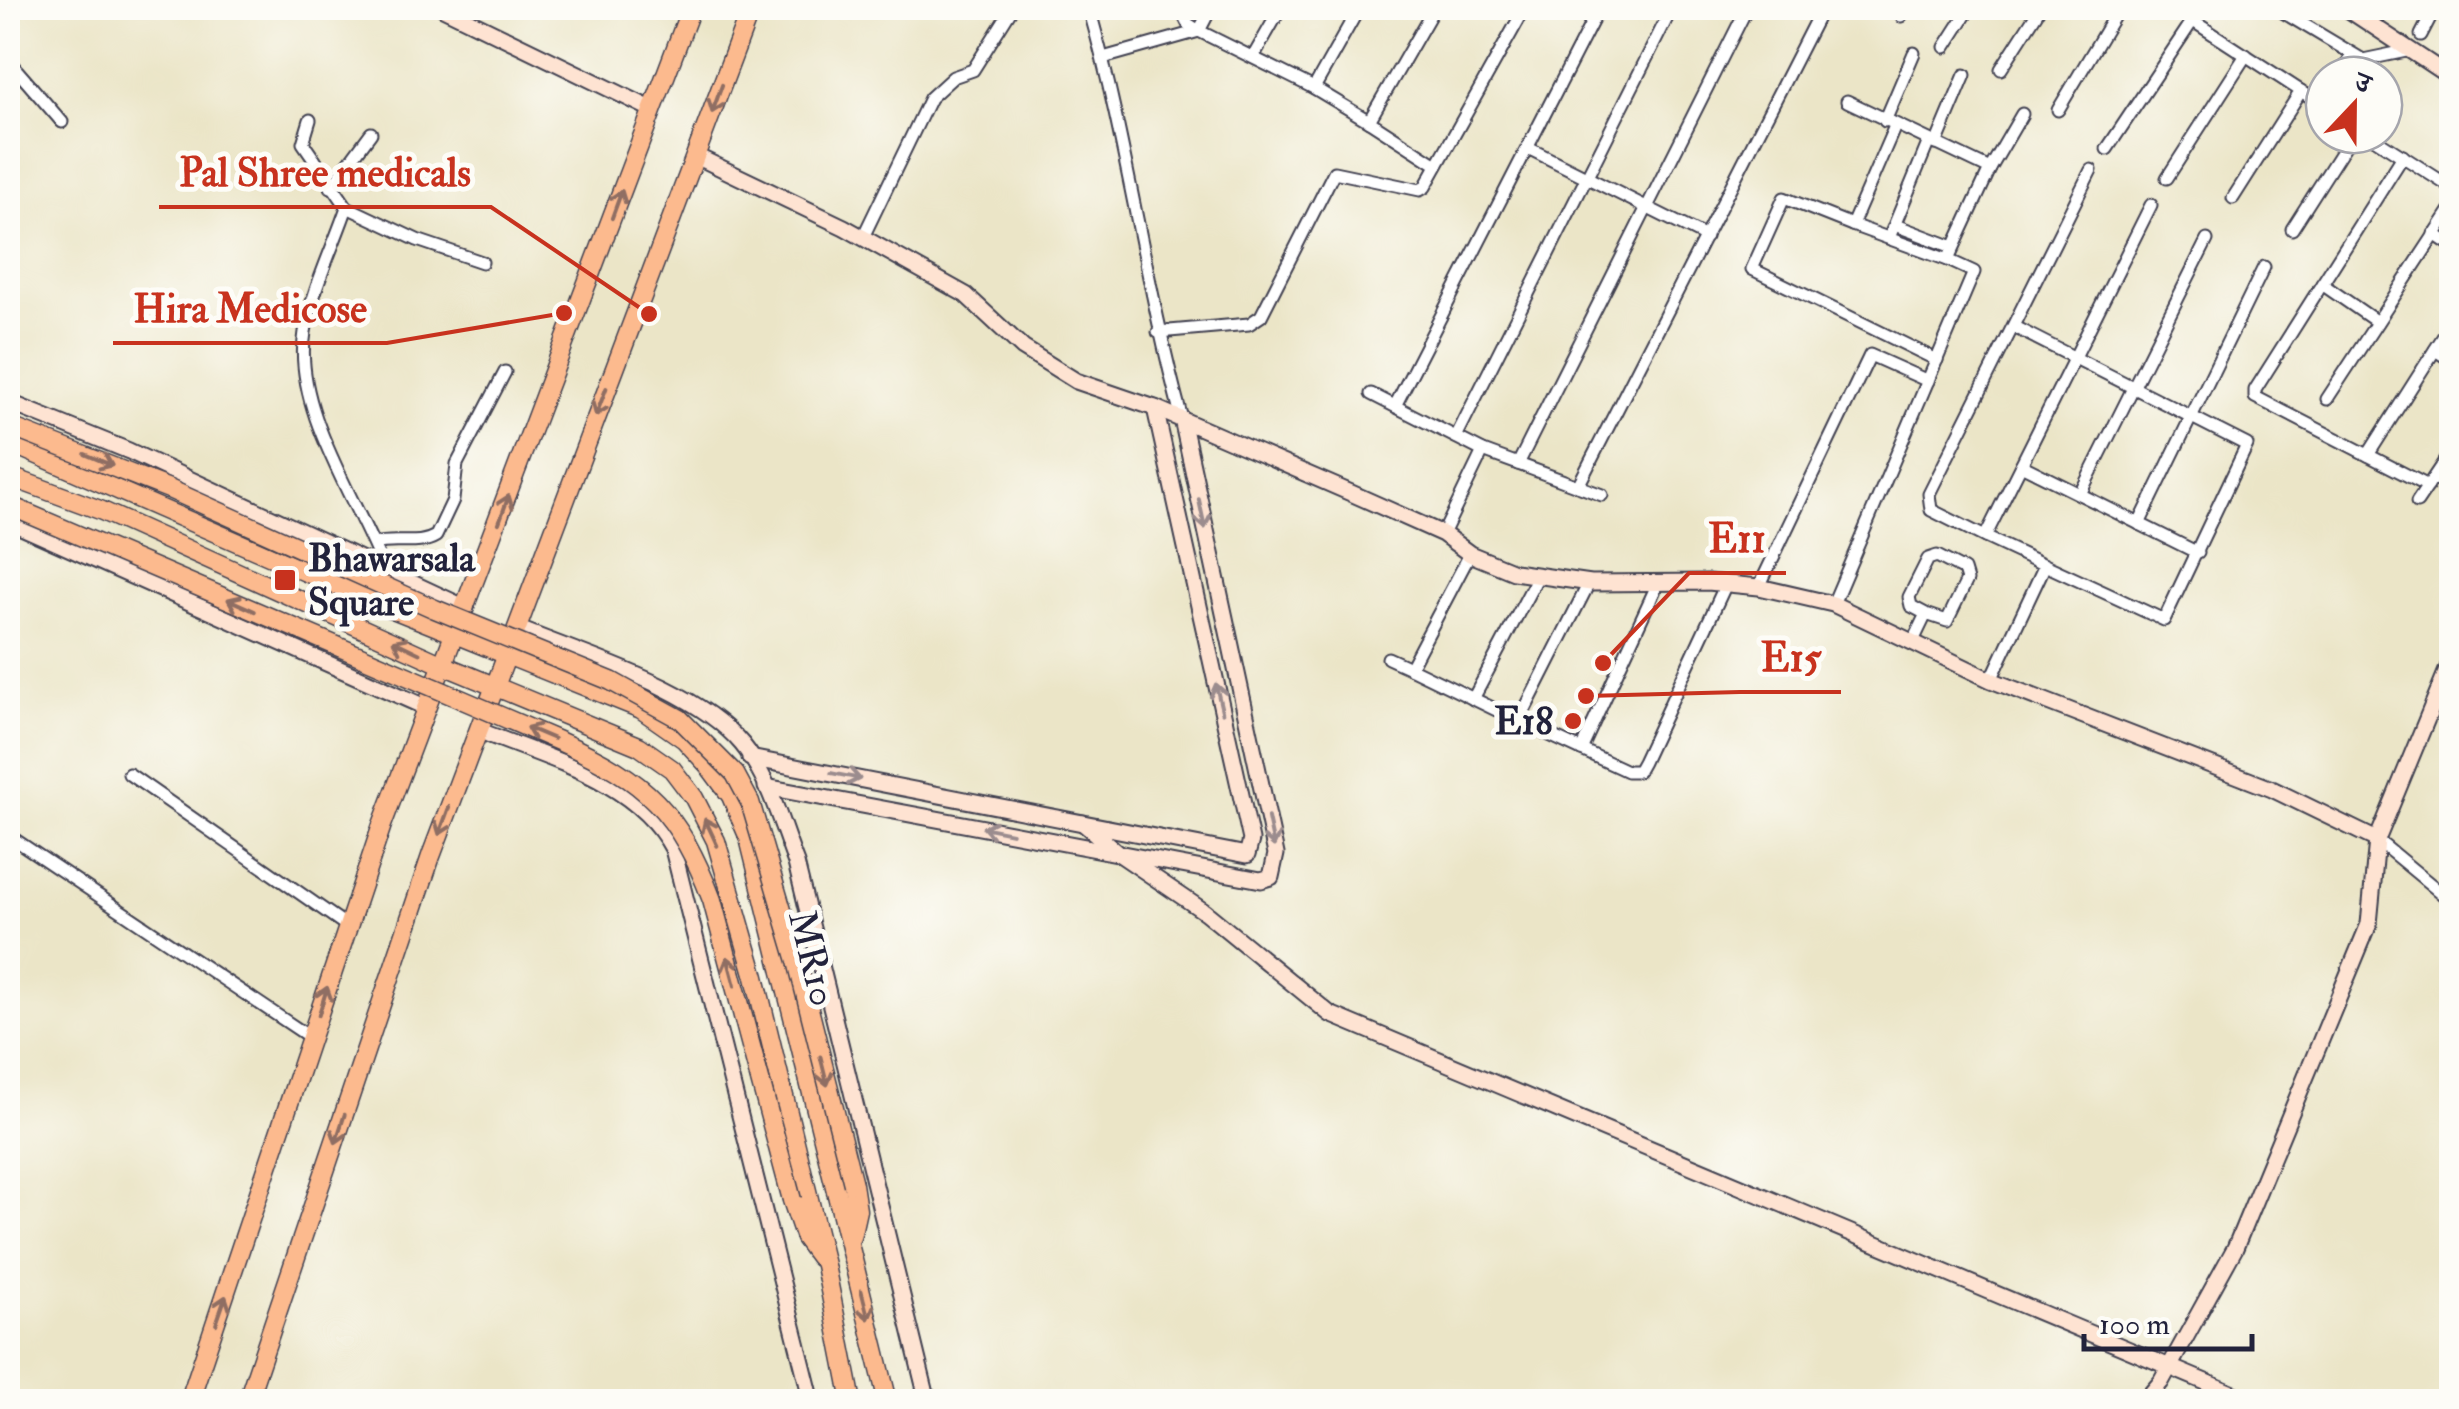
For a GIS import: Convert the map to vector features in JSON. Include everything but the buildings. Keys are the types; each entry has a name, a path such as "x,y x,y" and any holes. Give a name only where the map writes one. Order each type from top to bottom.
{"main road":[{"path":"188,1402 347,926 691,8"},
{"path":"246,1402 478,730 751,8"},
{"path":"8,426 152,482 435,609 611,682 680,720 734,774 750,802 797,962 852,1184 857,1210 850,1243"},
{"name":"MR10","path":"8,442 363,597 641,709 684,739 731,796 749,838 888,1402"},
{"name":"MR10","path":"8,476 100,510 444,664 639,746 672,769 694,798 716,841 750,960 825,1265 852,1402"},
{"path":"8,504 616,766 648,790 688,844 712,900 792,1200 805,1238 825,1265"}],"street":[{"path":"8,18 17,8"},
{"path":"443,8 652,110"},
{"path":"863,237 930,98 953,76 972,70 1012,8"},
{"path":"766,787 1260,880 1271,876 1276,854 1182,419 1158,332 1103,58 1088,8"},
{"path":"1180,8 1188,24 1198,31 1314,88 1437,166"},
{"path":"1103,58 1198,31 1211,8"},
{"path":"1253,57 1281,8"},
{"path":"1314,88 1359,8"},
{"path":"1369,121 1434,8"},
{"path":"1158,332 1248,324 1261,316 1334,172 1420,190 1525,8"},
{"path":"1396,406 1598,8"},
{"path":"1456,438 1672,8"},
{"path":"1518,464 1747,8"},
{"path":"1578,486 1822,8"},
{"path":"1945,46 1970,8"},
{"path":"2001,69 2040,8"},
{"path":"2058,110 2119,8"},
{"path":"2173,8 2304,92"},
{"path":"2276,8 2349,55"},
{"path":"2346,8 2452,78"},
{"path":"2421,35 2435,8"},
{"path":"2107,149 2193,20"},
{"path":"2393,55 2411,50"},
{"path":"1852,225 1914,52"},
{"path":"2167,178 2246,55"},
{"path":"8,60 62,122"},
{"path":"1889,238 1965,75"},
{"path":"2232,198 2301,90"},
{"path":"1847,100 1990,169"},
{"path":"1948,260 1990,169 2022,114"},
{"path":"310,120 303,143 346,207 417,240 482,262"},
{"path":"331,187 371,134"},
{"path":"1528,148 1706,237"},
{"path":"2292,229 2339,155"},
{"path":"696,156 863,237 966,296 1024,348 1076,380 1182,419 1443,534 1470,554 1514,572 1538,576 1590,583 1759,587 1833,604 1991,680 2272,789 2377,840 2452,902"},
{"path":"2428,486 2255,397 2254,390 2402,156 2452,188"},
{"path":"2016,328 2247,445 2164,620 1930,510 1928,503 2091,170"},
{"path":"1833,604 1937,360 1974,272 1784,198 1752,269 1937,360"},
{"path":"1985,537 2151,205"},
{"path":"346,207 308,316 303,359 307,387 344,485 385,572"},
{"path":"2327,399 2452,208"},
{"path":"1895,225 1954,246"},
{"path":"2434,234 2452,246"},
{"path":"2080,494 2207,240"},
{"path":"2139,524 2264,267"},
{"path":"2322,284 2377,322"},
{"path":"2368,455 2452,323"},
{"path":"2434,350 2452,361"},
{"path":"1759,587 1870,356 1928,381"},
{"path":"374,544 394,538 418,543 436,536 453,500 457,464 505,372"},
{"path":"1372,394 1483,451 1602,495"},
{"path":"8,402 129,451 466,608"},
{"path":"750,758 1248,855 1251,840 1155,408"},
{"path":"2417,502 2452,450"},
{"path":"1443,534 1483,451"},
{"path":"2022,465 2198,553"},
{"path":"8,520 426,708"},
{"path":"1410,668 1470,554"},
{"path":"1936,556 1964,570 1967,580 1947,620 1926,614 1911,606 1909,598 1928,560 1936,556"},
{"path":"1991,680 2044,565"},
{"path":"1473,699 1538,576"},
{"path":"1520,722 1590,583"},
{"path":"1580,750 1658,583"},
{"path":"1388,658 1626,771 1638,771 1726,584"},
{"path":"1914,641 1926,614"},
{"path":"516,628 667,691 708,714 750,758 766,787 796,863 928,1402"},
{"path":"2144,1402 2172,1364 2236,1248 2369,924 2377,840 2452,658"},
{"path":"478,730 618,790 650,815 673,850 812,1402"},
{"path":"130,774 347,926"},
{"path":"1083,823 1118,853 1205,912 1330,1014 2172,1364 2253,1402"},
{"path":"8,835 311,1038"}],"place":[{"name":"Hira Medicose","path":"564,313"},
{"name":"Pal Shree medicals","path":"649,314"},
{"name":"Bhawarsala Square","path":"285,580"},
{"name":"E11","path":"1603,663"},
{"name":"E15","path":"1586,696"},
{"name":"E18","path":"1573,721"}]}
